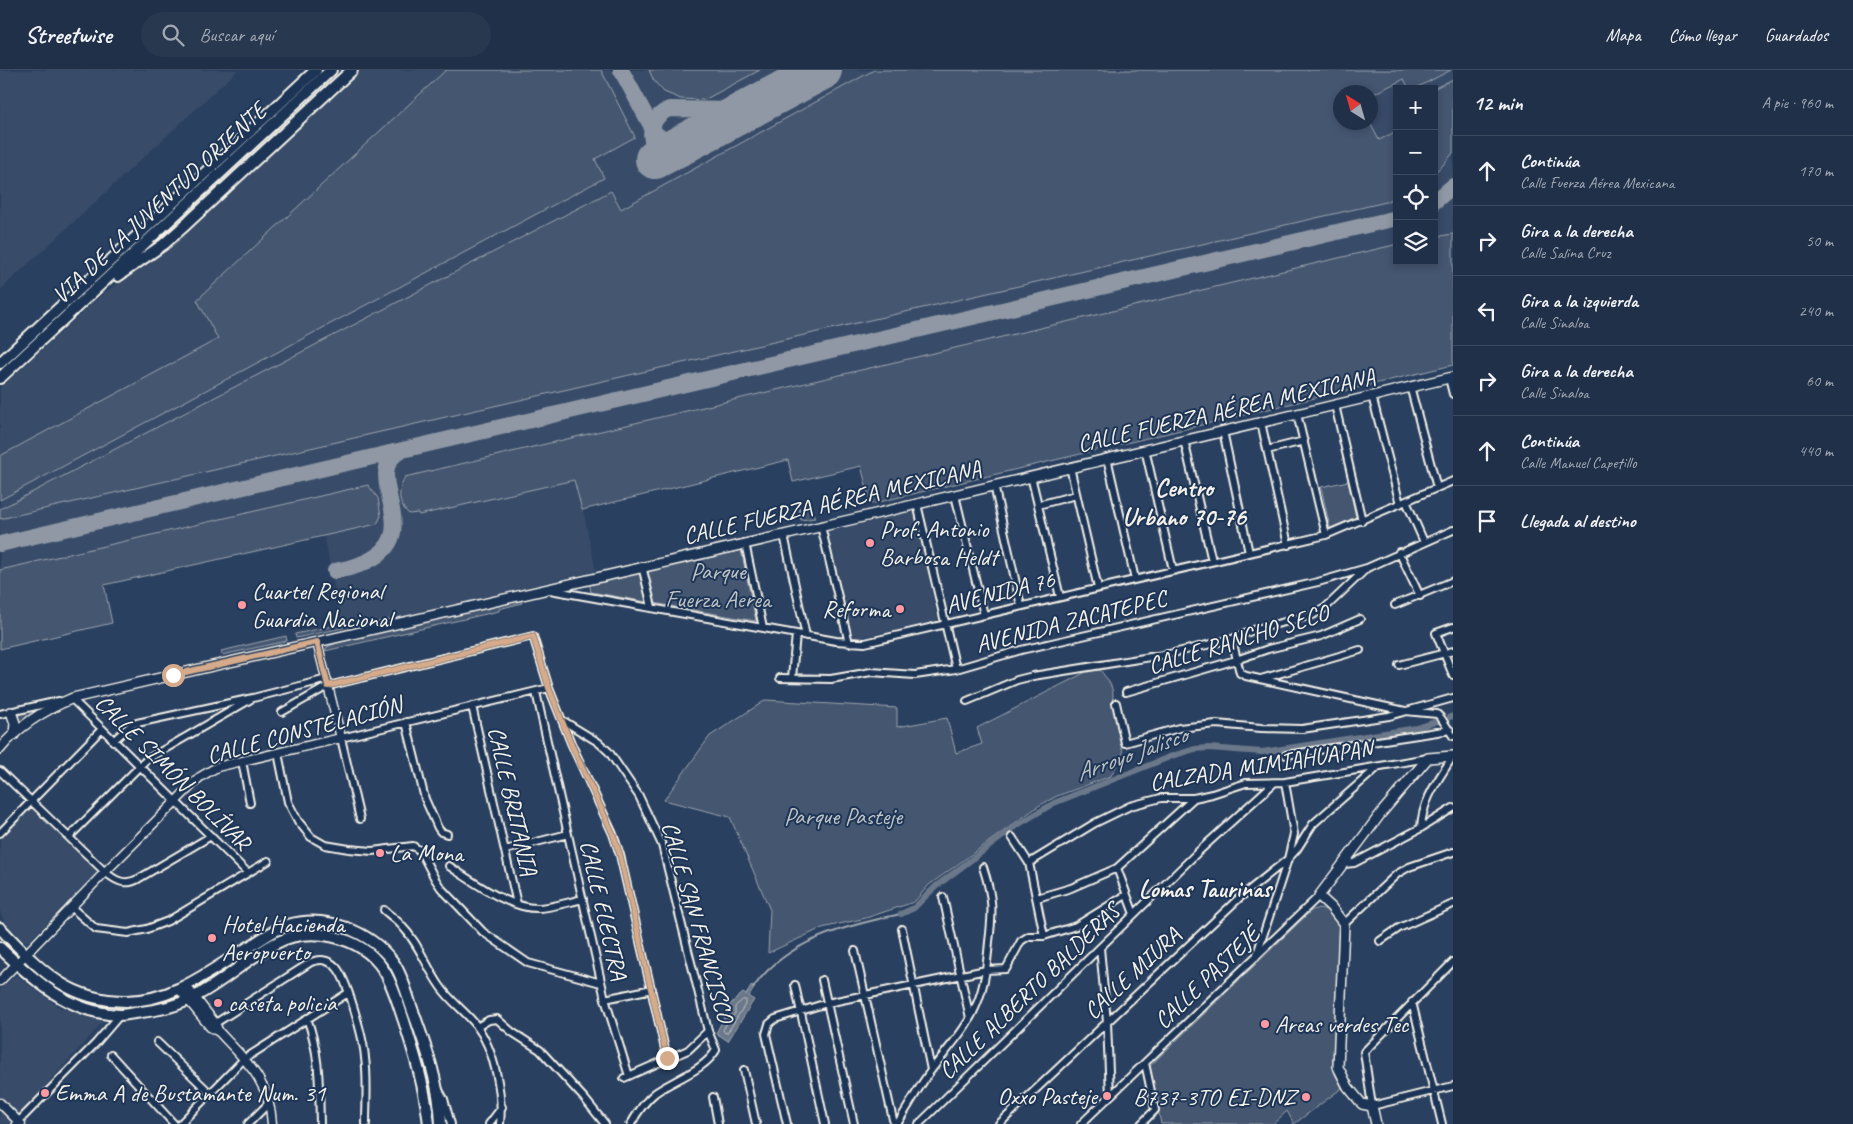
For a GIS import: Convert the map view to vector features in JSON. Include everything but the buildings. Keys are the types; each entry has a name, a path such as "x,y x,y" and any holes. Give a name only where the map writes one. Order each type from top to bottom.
{"main road":[{"name":"VIA DE LA JUVENTUD ORIENTE","path":"0,363 316,70"},
{"name":"VIA DE LA JUVENTUD ORIENTE","path":"0,378 331,70"},
{"path":"87,298 164,244 352,70"},
{"name":"CALLE FUERZA AÉREA MEXICANA","path":"0,749 14,734 39,714 72,698 784,535 1451,377"},
{"path":"11,712 15,723 14,734"},
{"name":"CALZADA MIMIAHUAPAN","path":"1428,758 1453,756"},
{"name":"CALLE PASTEJÉ","path":"1319,896 1382,812 1428,758"},
{"path":"1319,896 1331,906 1344,924 1338,1067 1348,1087 1362,1104 1372,1106 1376,1124"},
{"path":"0,928 61,985 83,995 123,1002 150,999 183,988 270,934 289,925 320,922 348,928 369,938 394,963 417,1022 436,1086 440,1124"},
{"path":"0,948 44,988 68,1002 83,1008 120,1015 152,1011 191,999 275,943 292,937 307,934 320,935 354,944 383,969 391,985 421,1075 426,1099 428,1124"}],"street":[{"path":"1451,377 1453,394"},
{"path":"1410,386 1437,488"},
{"path":"1372,396 1403,503 1424,542"},
{"path":"1335,405 1362,521"},
{"path":"1297,414 1326,535"},
{"path":"1261,422 1288,545"},
{"path":"1223,431 1249,553"},
{"path":"1184,440 1212,561"},
{"path":"1267,450 1304,441"},
{"path":"1145,449 1173,570"},
{"path":"1107,458 1135,579"},
{"path":"1070,467 1098,588"},
{"path":"1031,476 1060,597"},
{"name":"AVENIDA 76","path":"544,589 849,643 873,642 1326,535 1453,481"},
{"path":"994,485 1021,606"},
{"path":"955,494 984,615"},
{"path":"1038,505 1076,495"},
{"path":"917,504 956,669"},
{"path":"821,526 849,643"},
{"path":"967,701 1017,680 1033,676 1169,654 1232,639 1256,629 1313,615 1325,608 1367,568 1399,552 1453,530"},
{"path":"784,535 806,636"},
{"path":"745,543 763,628"},
{"path":"1399,552 1420,596"},
{"path":"642,566 652,607"},
{"name":"AVENIDA ZACATEPEC","path":"780,678 831,679 871,672 915,675 956,669 1021,650 1318,582 1367,568"},
{"path":"1396,605 1453,581"},
{"name":"CALLE RANCHO SECO","path":"1126,692 1268,649 1322,636 1360,619"},
{"path":"1453,627 1436,633 1453,675"},
{"path":"792,678 796,634"},
{"path":"113,741 131,725 137,723 533,636 549,688 571,744 613,834 620,855 667,1058 688,1050 708,1031"},
{"path":"1232,639 1240,673 1405,711 1437,714 1451,729"},
{"path":"317,642 360,818"},
{"path":"1260,679 1360,650"},
{"path":"1399,666 1453,651"},
{"path":"282,712 328,682"},
{"name":"CALLE CONSTELACIÓN","path":"0,981 105,872 209,771 242,761 549,688"},
{"name":"CALLE ELECTRA","path":"536,692 605,999 626,1077 667,1058"},
{"path":"0,714 72,698"},
{"name":"CALLE SIMÓN BOLÍVAR","path":"72,698 113,741 248,873"},
{"path":"69,837 139,766 158,751 253,698"},
{"path":"1116,703 1125,743 1179,728 1216,724 1302,730 1389,716 1453,698"},
{"name":"CALLE BRITANIA","path":"472,706 517,904"},
{"name":"CALLE SAN FRANCISCO","path":"562,720 609,752 639,796 662,845 708,1031 716,1050 708,1061 655,1094 638,1112 631,1124"},
{"path":"406,722 425,799 441,832 447,834"},
{"path":"0,833 102,729"},
{"path":"1286,755 1451,729"},
{"path":"278,753 288,802 298,821 311,837 325,845 349,849 372,851 413,846 424,856 434,879 441,888 484,932 528,963 602,984"},
{"path":"1421,828 1421,816 1425,804 1432,789 1453,756"},
{"name":"CALZADA MIMIAHUAPAN","path":"1029,863 1094,823 1130,806 1161,798 1194,798 1246,783 1285,782 1428,758"},
{"path":"242,761 250,803"},
{"name":"CALLE MIURA","path":"999,1124 1238,899 1288,859 1297,849 1313,824 1377,768"},
{"path":"0,771 105,872 121,883 130,884 211,836"},
{"path":"1256,957 1288,859 1294,834 1285,782"},
{"name":"CALLE ALBERTO BALDERAS","path":"919,1124 1199,851 1274,783"},
{"path":"1037,898 1071,888 1117,868 1194,798"},
{"path":"1344,864 1354,863 1421,828 1453,808"},
{"path":"505,850 568,834"},
{"path":"1012,837 1029,863 1044,936"},
{"path":"1344,924 1397,874 1409,867 1453,852"},
{"path":"71,907 96,929 109,932 134,932 147,929 168,921 268,861"},
{"path":"449,866 517,904 540,908 582,900"},
{"path":"896,1124 931,1070 955,1041 970,1018 982,990 986,970 992,905 990,888 983,867"},
{"path":"1117,868 1134,914"},
{"path":"787,1124 766,1034 769,1024 776,1019 801,1010 864,994 961,974 986,970 1003,970 1009,967 1021,941 1029,936 1044,936 1076,926 1126,895"},
{"name":"CALLE PASTEJÉ","path":"1081,1124 1319,896"},
{"path":"943,897 970,1018"},
{"path":"1380,941 1389,933 1399,928 1453,905"},
{"path":"384,910 401,925 444,991 477,1027 490,1052 502,1107 500,1124"},
{"path":"902,929 931,1070"},
{"path":"1100,948 1107,1022 1110,1096"},
{"path":"855,951 896,1124"},
{"path":"212,1025 310,962 319,959 326,960 337,967 348,993 366,1058 366,1124"},
{"path":"1453,962 1364,1052 1372,1106 1453,1086"},
{"path":"822,980 854,1124"},
{"path":"795,985 825,1124"},
{"path":"183,988 212,1025 261,1080 267,1093 272,1124"},
{"path":"605,999 652,989"},
{"path":"180,1124 244,1059 348,993"},
{"path":"191,999 202,1017 212,1025"},
{"path":"1412,1002 1442,1124"},
{"path":"0,1103 18,1123 120,1015"},
{"path":"307,1018 314,1036 318,1055 320,1124"},
{"path":"477,1027 488,1020 497,1019 512,1032 540,1050 605,1124"},
{"path":"158,1042 210,1093"},
{"path":"111,1055 174,1124"},
{"path":"1141,1124 1155,1110 1145,1063"},
{"path":"744,1070 756,1124"},
{"path":"436,1086 444,1099 452,1124"},
{"path":"713,1097 718,1124"},
{"path":"248,1124 269,1103"},
{"path":"489,1124 502,1107"}],"shaded area":[{"path":"0,70 238,70 0,290"},
{"path":"357,70 1453,70 1453,365 871,504 861,466 793,482 787,460 583,510 596,571 343,630 324,536 104,585 112,623 0,649 0,388 97,299 154,255"},
{"path":"914,511 938,621 858,638 854,637 826,531"},
{"path":"33,806 98,871 27,943 5,923 0,913 0,839"},
{"path":"16,975 60,1008 104,1021 11,1124 0,1124 0,990"}],"green space":[{"path":"446,70 601,70 635,137 595,159 604,178 0,500 0,456 218,339 197,300"},
{"path":"649,70 760,70 704,100 681,99 664,92 654,81"},
{"path":"874,70 1451,70 1422,85 1407,85 1404,79 1378,92 1378,85 1333,85 1333,130 1374,130 1379,140 1393,133 1393,198 1386,202 0,519 0,509 611,191 621,209"},
{"path":"1453,79 1453,153 1438,169 1438,130 1438,86"},
{"path":"1453,234 1453,365 871,504 861,466 793,482 788,460 582,510 574,480 419,515 418,513 409,514 402,506 400,492 405,477 1393,245 1393,265 1438,265 1438,236"},
{"path":"1348,481 1356,517 1330,528 1321,487"},
{"path":"368,485 378,498 381,516 377,524 104,585 112,623 0,649 0,570"},
{"path":"811,506 815,518 801,520 799,509"},
{"name":"Parque Fuerza Aerea","path":"741,550 756,621 591,592 589,582"},
{"path":"521,599 522,603 499,609 499,611 325,651 327,647 337,643"},
{"path":"342,624 343,628 296,638 295,634"},
{"path":"286,636 287,641 222,655 221,651"},
{"name":"Parque Pasteje","path":"1100,670 1112,689 1112,702 1123,753 1111,776 1057,796 1040,805 929,885 914,902 866,918 822,928 768,953 770,910 730,817 664,800 710,736 766,700 897,708 897,727 947,718 956,753 982,744 977,728 1086,672"},
{"path":"52,704 19,725 18,713"},
{"name":"Areas verdes Tec","path":"1318,908 1332,914 1337,920 1339,927 1333,1062 1335,1074 1342,1088 1294,1124 1287,1111 1273,1124 1161,1124 1149,1067 1311,911"}],"water":[{"path":"752,985 755,987 749,996 754,1000 728,1041 716,1033 725,1016 731,1010 728,1006 743,993 746,995"}],"waterway":[{"name":"Arroyo Jalisco","path":"901,914 914,908 935,887 1016,826 1054,803 1172,756 1195,749 1209,748 1262,752 1417,728 1438,721"},
{"path":"753,988 767,971 783,957 801,946 839,930 901,914"},
{"name":"Arroyo Jalisco","path":"625,1124 634,1112"}],"taxiway":[{"path":"621,70 655,133 670,142 688,141"},
{"path":"714,128 705,134 689,155 674,159 665,157 658,151 653,144 651,134 653,125 659,116 669,109 742,110 756,105"},
{"path":"1438,199 1453,186"},
{"path":"0,544 1393,219"},
{"path":"335,571 358,565 382,552 392,537 394,522 386,474 390,461 402,450"}],"runway":[{"path":"655,159 822,70"}],"place":[{"name":"Prof. Antonio Barbosa Heldt","path":"870,543"},
{"name":"Cuartel Regional Guardia Nacional","path":"242,605"},
{"name":"Reforma","path":"900,609"},
{"name":"La Mona","path":"380,853"},
{"name":"Hotel Hacienda Aeropuerto","path":"212,938"},
{"name":"caseta policia","path":"218,1003"},
{"name":"Areas verdes Tec","path":"1265,1024"},
{"name":"Emma A de Bustamante Num. 31","path":"45,1093"},
{"name":"Oxxo Pasteje","path":"1107,1096"},
{"name":"B737-3TO EI-DNZ","path":"1306,1097"}],"district":[{"name":"Centro Urbano 70-76","path":"1184,502"},
{"name":"Lomas Taurinas","path":"1205,889"}],"route":[{"path":"173,675 317,642 328,686 533,636 549,688 571,744 613,834 620,855 627,878 667,1058"}]}
